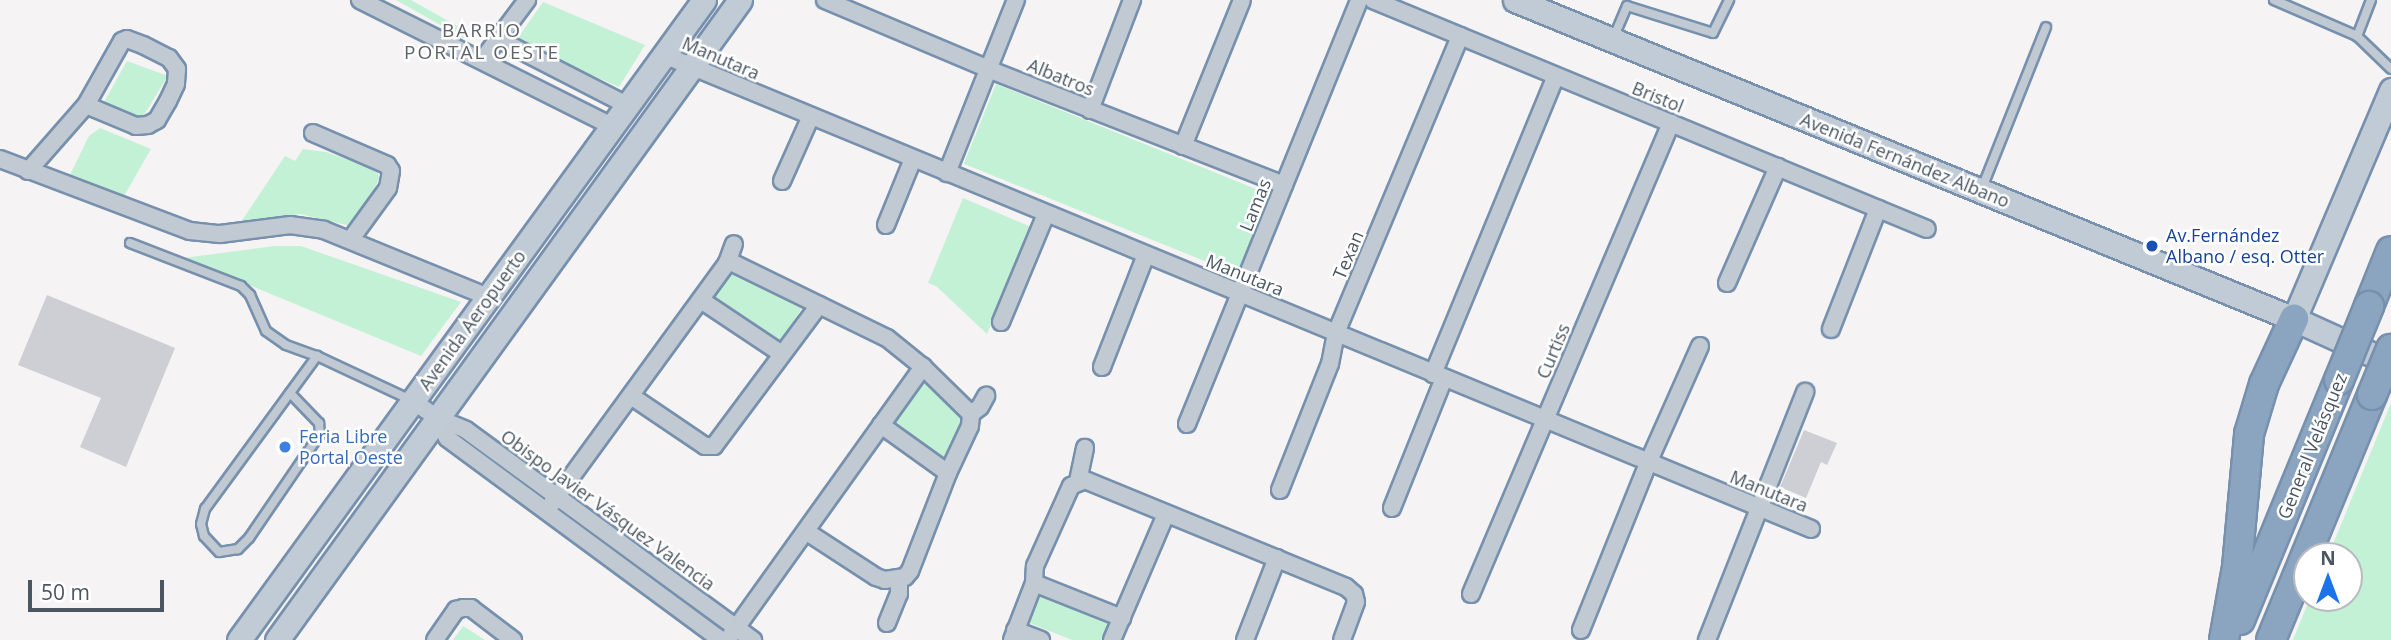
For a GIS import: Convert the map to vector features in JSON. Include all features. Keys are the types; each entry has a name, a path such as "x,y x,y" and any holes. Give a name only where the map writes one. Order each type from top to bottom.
{"highway":[{"name":"General Velásquez","path":"2232,640 2391,251"},
{"path":"2224,640 2237,567 2249,435 2264,384 2294,319"},
{"name":"General Velásquez","path":"2271,640 2391,349"}],"street":[{"path":"483,59 527,0"},
{"name":"Avenida Aeropuerto","path":"239,640 704,0"},
{"name":"Avenida Aeropuerto","path":"277,640 740,0"},
{"name":"Albatros","path":"825,0 988,69 1284,186"},
{"path":"947,173 1016,0"},
{"path":"1090,110 1132,0"},
{"path":"1183,146 1242,0"},
{"name":"Lamas","path":"1187,424 1359,0"},
{"name":"Bristol","path":"1373,0 1927,229"},
{"name":"Avenida Fernández Albano","path":"1516,0 2294,319 2391,363"},
{"path":"372,2 612,126"},
{"name":"Texan","path":"1280,490 1330,364 1336,333 1460,36"},
{"path":"28,171 86,105 122,41 127,39 144,45 169,58 177,69 176,84 168,101 157,120 148,125 136,126 86,105"},
{"path":"498,39 627,105"},
{"name":"Manutara","path":"664,55 1811,529"},
{"path":"1392,508 1438,376 1556,76"},
{"path":"2294,319 2391,90"},
{"path":"782,181 811,116"},
{"name":"Curtiss","path":"1471,594 1671,123"},
{"path":"313,133 387,165 391,171 387,188 351,239"},
{"path":"0,159 190,231 220,234 301,225 351,239 488,297"},
{"path":"886,225 913,159"},
{"path":"1727,283 1778,167"},
{"path":"1831,329 1878,209"},
{"path":"1001,322 1046,214"},
{"path":"727,263 734,244"},
{"path":"1102,367 1146,255"},
{"path":"547,510 701,300 721,267 727,263 733,263 887,338 923,367 971,414"},
{"path":"701,300 782,354"},
{"path":"631,396 710,447 718,442 819,305"},
{"path":"1581,630 1648,463 1700,346"},
{"path":"732,634 923,367"},
{"path":"1707,640 1805,392"},
{"path":"807,531 876,577 885,580 899,579 910,570 970,426 971,414 980,407 986,396"},
{"name":"Obispo Javier Vásquez Valencia","path":"413,401 437,418 457,424 558,496 732,634 753,640"},
{"name":"Obispo Javier Vásquez Valencia","path":"437,418 447,438 721,640"},
{"path":"881,425 948,474"},
{"path":"1078,481 1085,448"},
{"path":"1041,640 1014,635 1034,583 1035,566 1071,486 1085,480 1346,587 1354,594 1354,610 1342,640"},
{"path":"1112,640 1166,514"},
{"path":"1245,640 1277,558"},
{"path":"887,623 899,594 899,579"},
{"path":"1034,583 1122,618"},
{"path":"435,640 456,610 471,608 513,640"}],"lane":[{"path":"1612,40 1628,6 1713,33 1729,0"},
{"path":"2274,0 2357,36 2391,69"},
{"path":"2357,36 2371,0"},
{"path":"1981,191 2046,27"},
{"path":"130,243 241,286 250,295 267,331 286,345 317,356 413,401"},
{"path":"290,393 319,423 320,434 249,538 238,549 219,552 204,536 201,524 205,509 317,356"}],"green space":[{"path":"396,0 411,0 475,36 467,40"},
{"path":"543,2 645,45 619,87 515,42"},
{"path":"127,61 168,76 142,118 104,102"},
{"path":"996,84 1271,195 1239,275 964,164"},
{"path":"100,128 151,149 124,196 70,175 89,136"},
{"path":"303,149 326,152 377,170 379,179 355,227 300,214 241,222 285,156 295,161"},
{"path":"963,198 1031,227 987,334 936,286 928,283"},
{"path":"274,246 301,246 461,302 421,356 184,258"},
{"path":"733,272 741,272 803,306 779,346 712,298 722,278"},
{"path":"918,382 931,382 963,412 965,425 950,456 937,461 895,430 892,414"},
{"path":"2391,403 2391,640 2293,640 2304,612 2363,612 2363,542 2334,542"},
{"path":"1038,593 1110,622 1103,640 1072,640 1027,622"},
{"path":"463,626 485,640 453,640"}],"building":[{"path":"47,295 175,348 126,467 80,447 101,398 18,365"},
{"path":"1804,430 1837,443 1827,465 1821,462 1806,498 1780,487"}],"place":[{"name":"Av.Fernández Albano / esq. Otter","path":"2152,246"},
{"name":"Feria Libre Portal Oeste","path":"285,447"}],"district":[{"name":"BARRIO PORTAL OESTE","path":"482,42"}]}
